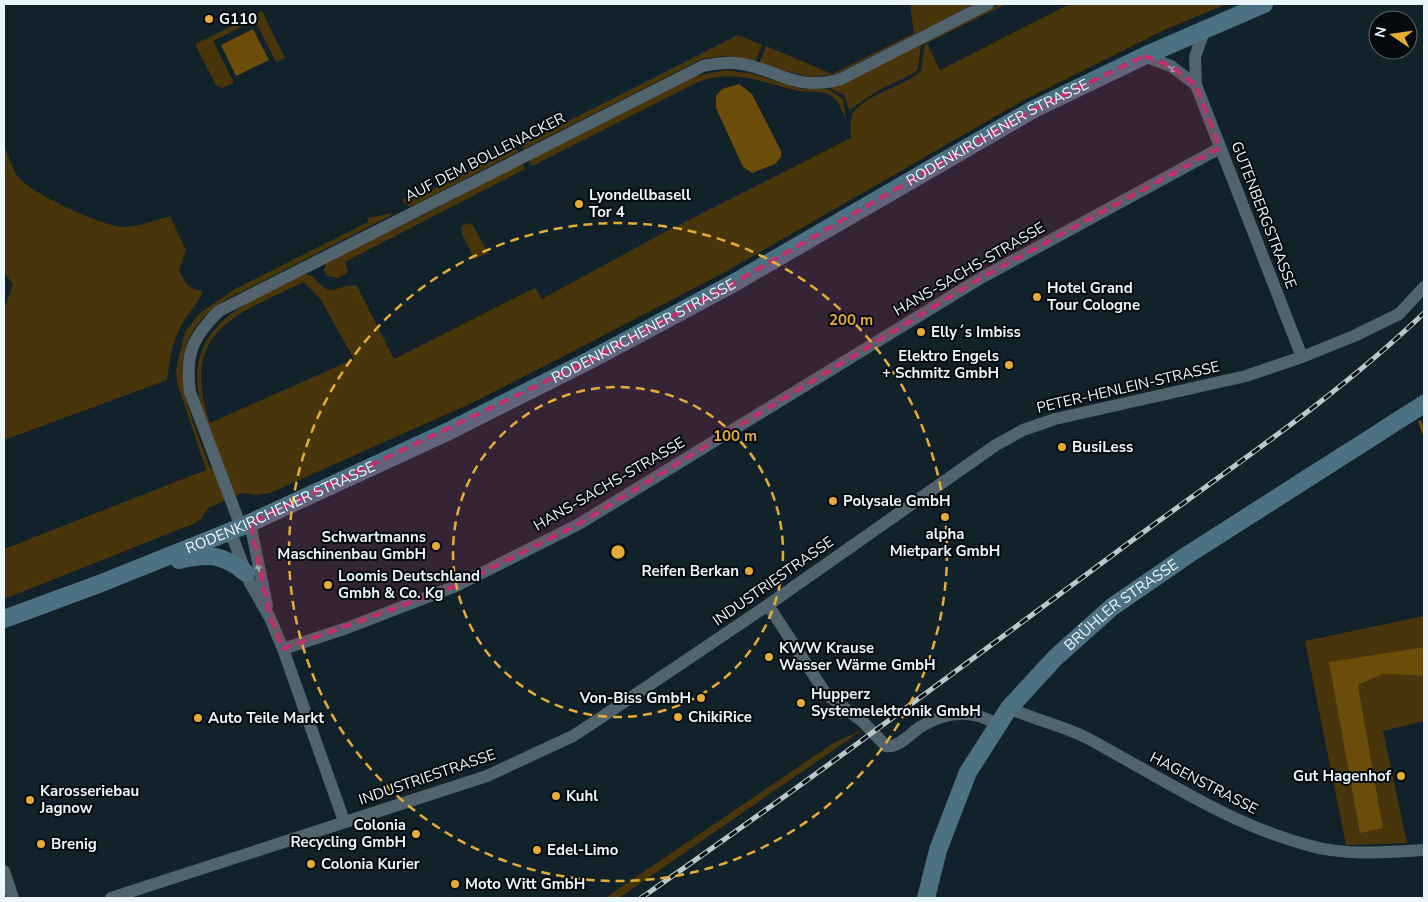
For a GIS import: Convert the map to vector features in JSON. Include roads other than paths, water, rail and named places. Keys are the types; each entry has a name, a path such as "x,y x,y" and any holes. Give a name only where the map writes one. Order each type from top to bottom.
{"main road":[{"name":"RODENKIRCHENER STRASSE","path":"4,619 142,567 240,527 449,431 598,356 732,284 1032,110 1205,28 1264,4"},
{"name":"BRÜHLER STRASSE","path":"926,898 938,850 952,809 968,772 1009,708 1055,658 1112,607 1197,549 1424,404"},
{"path":"142,567 210,555 225,559 246,574"}],"street":[{"name":"AUF DEM BOLLENACKER","path":"240,527 190,392 188,372 189,354 201,329 219,311 703,66 724,62 737,63 807,84 825,83 841,79 988,4"},
{"path":"1196,85 1195,57 1205,28"},
{"path":"1144,56 1171,66 1196,85"},
{"name":"GUTENBERGSTRASSE","path":"1196,85 1302,357"},
{"name":"HANS-SACHS-STRASSE","path":"283,649 347,628 456,586 579,524 980,278 1220,148"},
{"name":"PETER-HENLEIN-STRASSE","path":"851,547 996,445 1023,430 1055,420 1246,376 1302,357 1354,336 1399,314 1424,288"},
{"path":"240,527 246,574 270,618"},
{"path":"240,527 270,618 283,649 344,821"},
{"name":"INDUSTRIESTRASSE","path":"111,898 267,849 344,821 391,809 487,776 573,736 768,606 851,547"},
{"path":"768,606 826,694 863,722 886,746 898,743 920,727 946,715 970,713 985,716 998,725"},
{"name":"HAGENSTRASSE","path":"1009,708 1085,737 1237,820 1312,847 1345,851 1424,850"},
{"path":"4,871 13,898"}],"waterway":[{"path":"1420,422 1424,434"}],"railway":[{"path":"641,898 823,769 1277,435 1352,376 1424,313"}],"place":[{"name":"G110","path":"209,19"},
{"name":"Lyondellbasell Tor 4","path":"579,204"},
{"name":"Hotel Grand Tour Cologne","path":"1037,297"},
{"name":"Elly´s Imbiss","path":"921,332"},
{"name":"Elektro Engels + Schmitz GmbH","path":"1009,365"},
{"name":"BusiLess","path":"1062,447"},
{"name":"Polysale GmbH","path":"833,501"},
{"name":"alpha Mietpark GmbH","path":"945,517"},
{"name":"Schwartmanns Maschinenbau GmbH","path":"436,546"},
{"name":"Reifen Berkan","path":"749,571"},
{"name":"Loomis Deutschland Gmbh & Co. Kg","path":"328,585"},
{"name":"KWW Krause Wasser Wärme GmbH","path":"769,657"},
{"name":"Von-Biss GmbH","path":"701,698"},
{"name":"Hupperz Systemelektronik GmbH","path":"801,703"},
{"name":"ChikiRice","path":"678,717"},
{"name":"Auto Teile Markt","path":"198,718"},
{"name":"Gut Hagenhof","path":"1401,776"},
{"name":"Kuhl","path":"556,796"},
{"name":"Karosseriebau Jagnow","path":"30,800"},
{"name":"Colonia Recycling GmbH","path":"416,834"},
{"name":"Brenig","path":"41,844"},
{"name":"Edel-Limo","path":"537,850"},
{"name":"Colonia Kurier","path":"311,864"},
{"name":"Moto Witt GmbH","path":"455,884"}]}
